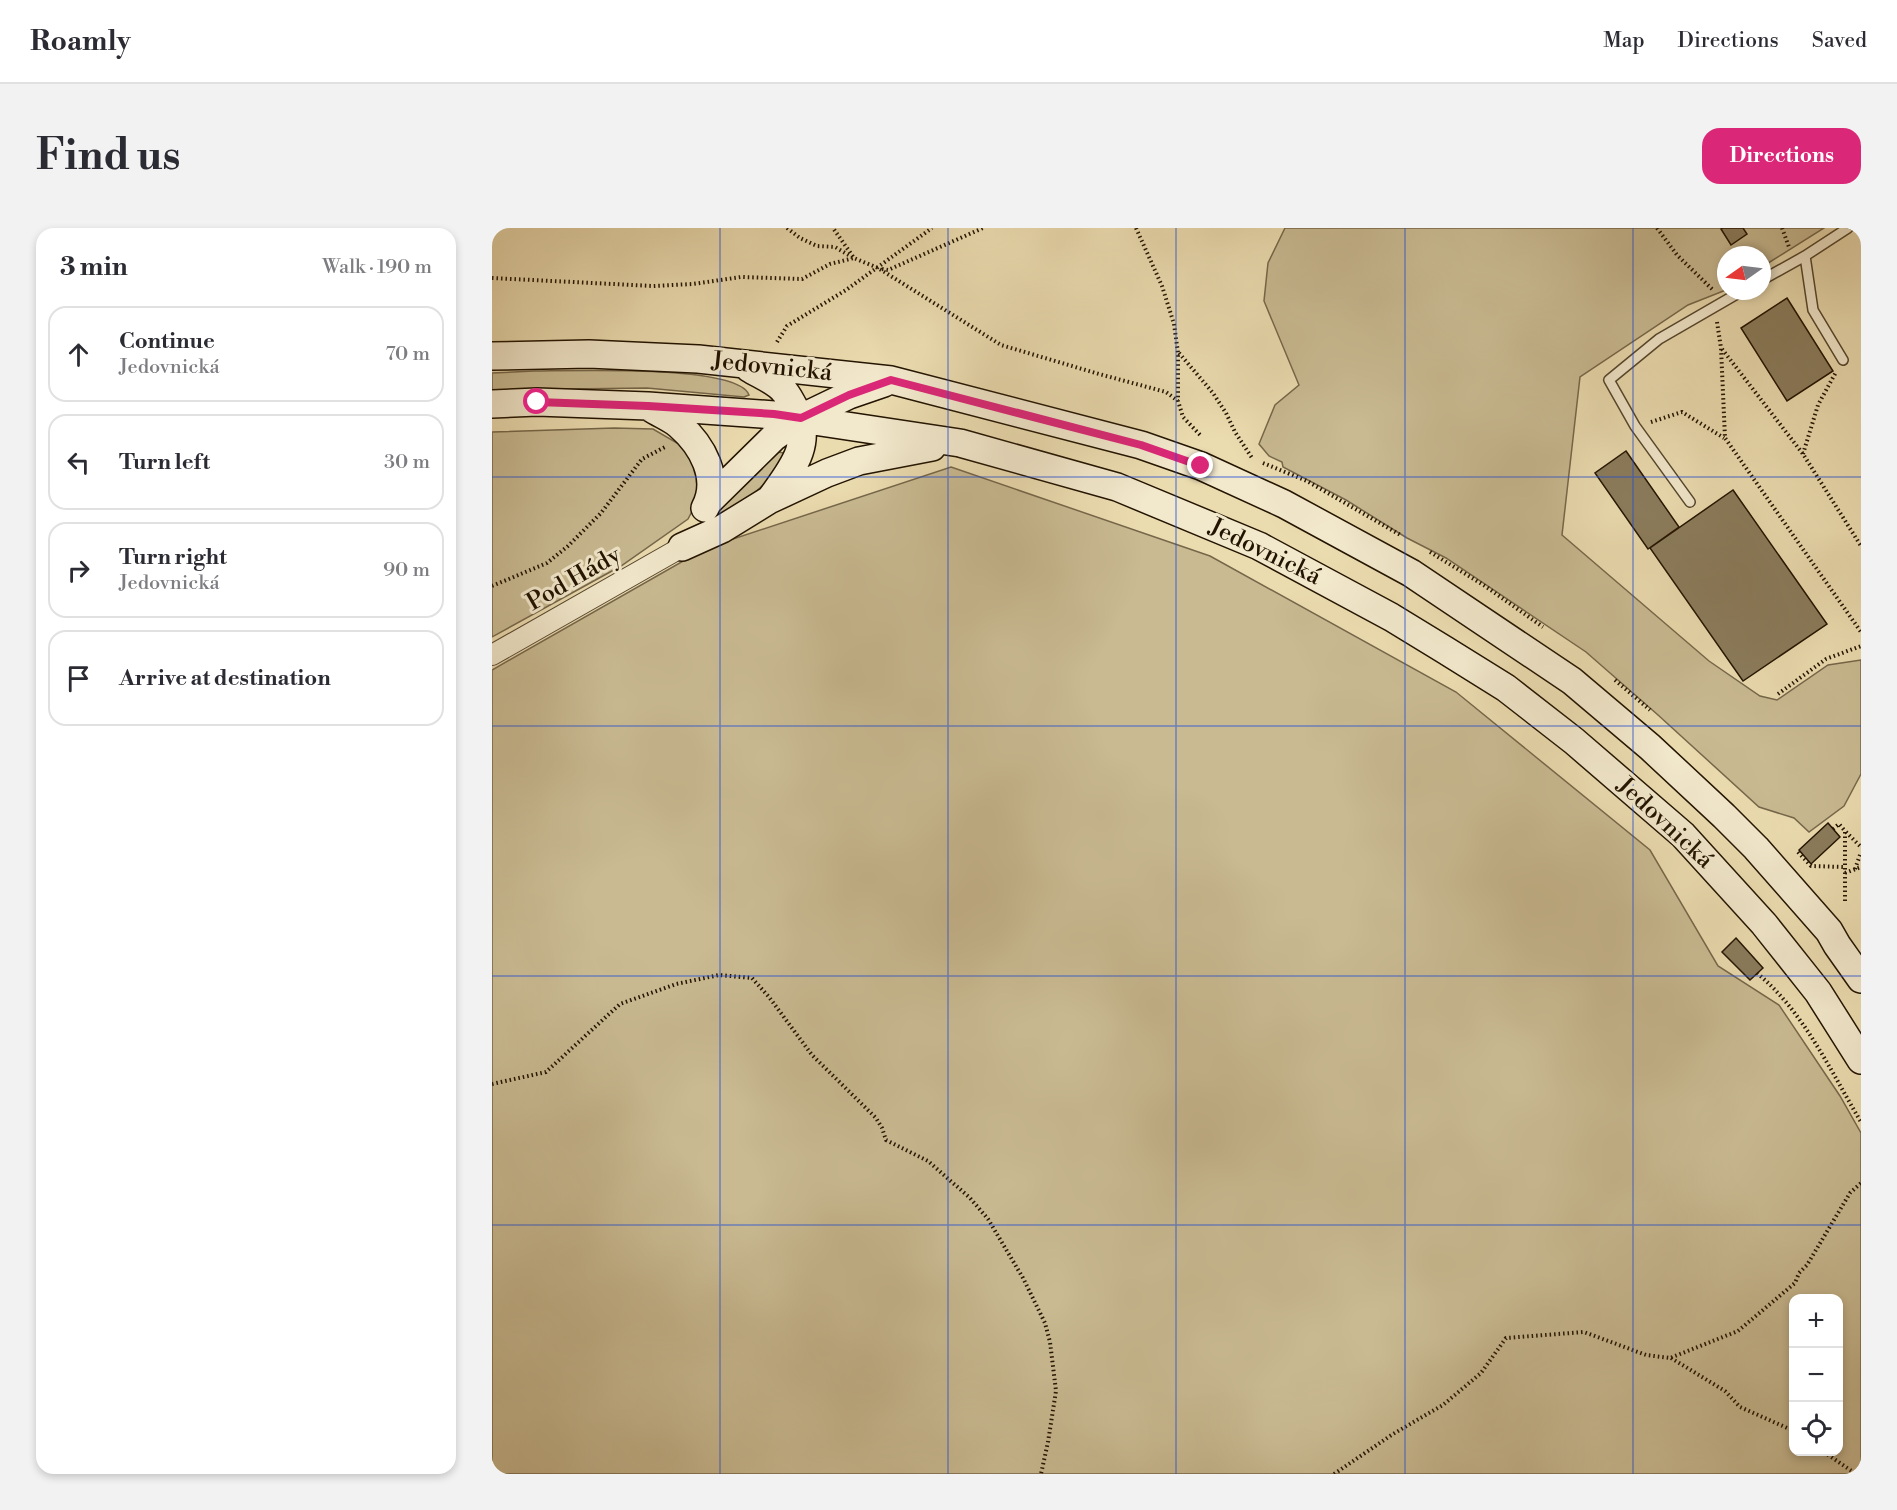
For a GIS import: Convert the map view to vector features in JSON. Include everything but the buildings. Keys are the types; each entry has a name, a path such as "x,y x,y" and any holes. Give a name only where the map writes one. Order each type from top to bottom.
{"main road":[{"name":"Jedovnická","path":"492,356 589,354 741,363 891,380 1141,445 1201,466 1284,504 1411,573 1572,681 1650,747 1756,848 1829,931 1861,979"},
{"path":"741,363 784,390 801,418 804,436 797,457 769,500"},
{"path":"682,547 709,501 774,437 801,418 849,395 891,380"},
{"name":"Jedovnická","path":"492,404 537,402 774,414 960,443 1117,487 1259,546 1391,617 1506,688 1574,741 1683,835 1764,924 1818,992 1861,1060"},
{"path":"648,406 679,425 703,453 712,484 709,501"},
{"path":"682,547 722,529 769,500 826,473 859,461 902,451 960,443"}],"street":[{"name":"Pod Hády","path":"492,655 682,547"}],"lane":[{"path":"1771,275 1848,228"},
{"path":"1805,256 1813,309 1843,360"},
{"path":"1690,502 1635,426 1609,380 1659,339 1725,301"}],"path":[{"path":"787,228 800,238 818,246 835,247 854,258 888,270 983,228"},
{"path":"833,228 854,258"},
{"path":"775,368 777,341 787,326 878,267 932,228"},
{"path":"1657,228 1677,255 1725,301"},
{"path":"492,278 653,286 693,284 741,277 802,279 830,264 854,258"},
{"path":"878,267 1001,345 1166,392 1178,401"},
{"path":"1715,306 1721,348 1725,438"},
{"path":"1721,348 1803,454 1861,546"},
{"path":"1179,353 1213,393 1226,413 1234,432 1252,458"},
{"path":"1803,454 1818,405 1843,360"},
{"path":"1635,426 1682,412 1725,438 1861,632"},
{"path":"492,586 547,562 568,546 601,513 642,459 678,440 690,438"},
{"path":"1778,694 1826,659 1861,646"},
{"path":"1833,829 1839,824 1861,847"},
{"path":"1845,831 1845,903"},
{"path":"1855,869 1861,852"},
{"path":"1811,866 1845,867"},
{"path":"1845,873 1861,867"},
{"path":"1757,973 1770,984 1799,1020 1830,1066 1835,1079 1861,1122"},
{"path":"492,1084 546,1072 620,1004 676,984 719,975 752,978 812,1055 876,1118 886,1140 928,1161 970,1198 988,1219 1023,1278 1045,1323 1050,1342 1056,1391 1041,1474"},
{"path":"1670,1358 1738,1330 1795,1283 1850,1192 1861,1183"},
{"path":"1334,1474 1393,1434 1443,1405 1481,1373 1506,1338 1584,1332 1646,1355 1670,1358 1725,1391 1740,1407 1789,1429"},
{"path":"1830,1456 1856,1474"}],"shaded area":[{"path":"1285,228 1824,228 1771,261 1771,246 1717,246 1717,294 1688,305 1580,377 1562,535 1709,661 1760,696 1777,700 1828,665 1861,660 1861,774 1844,806 1809,832 1794,818 1759,807 1586,652 1446,558 1407,538 1346,500 1283,467 1282,462 1269,456 1259,444 1275,405 1299,385 1264,301 1268,263"},
{"path":"614,370 685,374 716,378 738,385 749,395 744,397 647,388 492,390 492,373"},
{"path":"653,429 684,447 694,457 700,496 688,519 621,566 492,637 492,432"},
{"path":"778,452 784,453 787,460 785,467 716,522 711,515"},
{"path":"951,467 1210,556 1456,692 1650,850 1718,966 1779,1005 1840,1096 1861,1133 1861,1474 492,1474 492,670 706,548"}],"route":[{"path":"537,402 648,406 774,414 801,418 849,395 891,380 1141,445 1201,466"}]}
